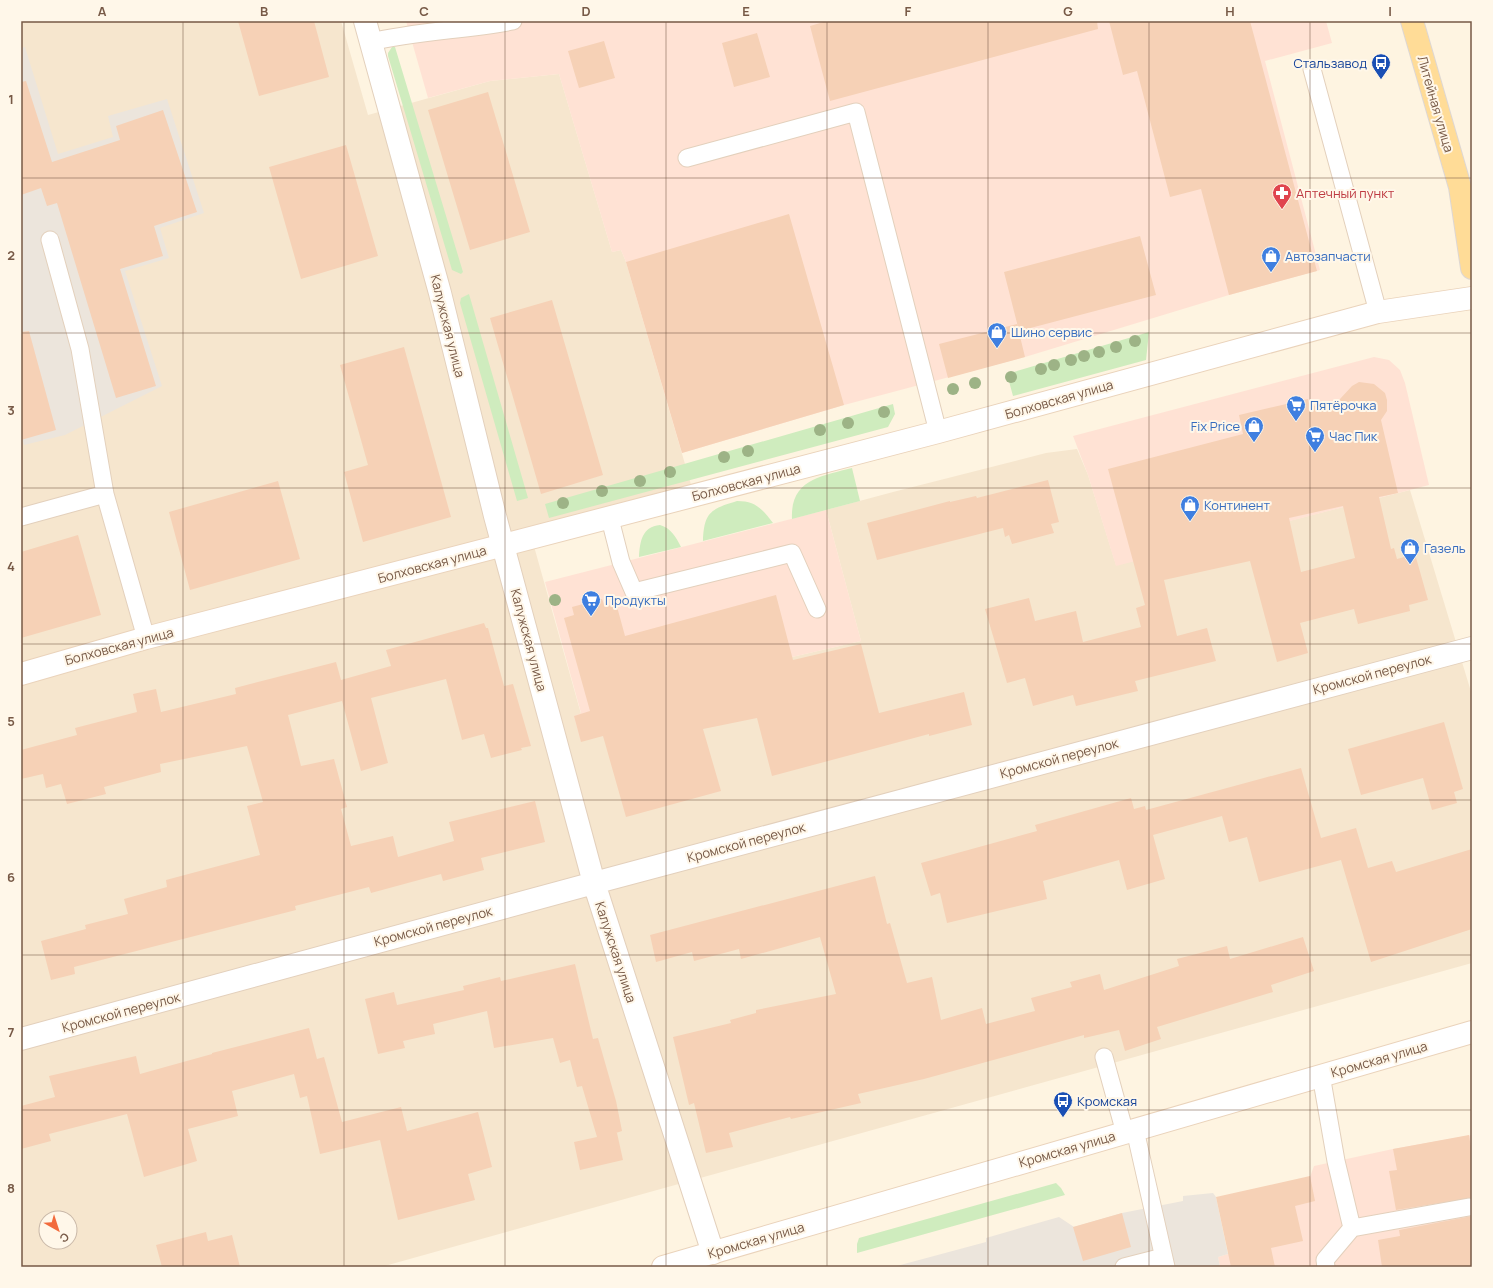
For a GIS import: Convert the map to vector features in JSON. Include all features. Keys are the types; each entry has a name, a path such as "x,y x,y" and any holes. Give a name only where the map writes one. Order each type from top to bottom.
{"main road":[{"name":"Литейная улица","path":"1412,21 1460,187 1472,268"},
{"name":"Литейная улица","path":"1460,187 1472,212"}],"street":[{"name":"Калужская улица","path":"367,31 440,293 503,545 594,883 713,1253"},
{"name":"Болховская улица","path":"21,674 146,638 503,545 610,519 938,432 1378,312 1472,298"},
{"name":"Кромской переулок","path":"21,1039 594,883 1472,648"},
{"name":"Кромская улица","path":"663,1267 1472,1032"}],"lane":[{"path":"367,31 397,35 480,27 513,21"},
{"path":"1312,69 1378,312"},
{"path":"687,158 856,112 938,432"},
{"path":"50,240 80,349 105,494 146,638"},
{"path":"21,517 105,494"},
{"path":"610,519 620,562 634,592 792,553 818,609"},
{"path":"1104,1057 1130,1131 1165,1262 1124,1267"},
{"path":"1321,1076 1336,1161 1352,1228"},
{"path":"1326,1267 1325,1260 1352,1228 1469,1207"}],"shaded area":[{"path":"21,21 341,21 368,115 490,81 559,74 612,252 621,250 626,262 692,488 530,532 581,714 792,657 861,641 826,510 1046,453 1077,449 1088,475 1116,565 1410,490 1472,695 1472,963 381,1267 21,1267"},
{"path":"406,21 1326,21 1332,43 1265,61 1320,270 1229,295 1025,357 844,405 682,453 626,262 621,250 612,252 559,74 490,81 428,98"},
{"path":"25,47 58,154 113,137 108,116 167,99 204,213 160,228 169,258 125,271 162,386 65,435 24,445 21,433 21,48"},
{"path":"1374,357 1389,360 1400,370 1405,383 1429,485 1116,566 1088,475 1073,436"},
{"path":"826,510 861,641 792,657 630,702 581,742 574,716 581,713 545,582"},
{"path":"1472,1135 1472,1267 1220,1267 1218,1257 1228,1254 1310,1177 1314,1166 1393,1149"},
{"path":"1213,1193 1216,1197 1228,1254 1218,1257 1220,1267 893,1267 986,1242 986,1238 1059,1217 1074,1227 1122,1213 1183,1201 1183,1196"}],"green space":[{"path":"392,47 395,47 463,272 461,274 452,270 388,56 388,53"},
{"path":"469,294 528,498 517,501 460,303 461,298"},
{"path":"1149,332 1146,360 1013,396 1007,374"},
{"path":"893,404 895,414 888,427 549,518 545,504"},
{"path":"852,468 860,501 792,519 796,495 802,487 819,477"},
{"path":"737,501 744,501 754,504 773,523 703,541 705,524 711,513 721,507"},
{"path":"660,525 667,528 675,536 681,547 639,557 641,540 643,536 649,529"},
{"path":"1056,1183 1065,1195 857,1253 859,1238"}],"building":[{"path":"238,21 314,21 329,77 259,96"},
{"path":"827,21 1097,21 1098,29 830,101 810,26"},
{"path":"1109,21 1250,21 1317,271 1229,295 1201,189 1170,197 1137,71 1123,75"},
{"path":"757,33 770,77 734,87 722,43"},
{"path":"604,41 615,78 579,88 568,51"},
{"path":"26,81 52,162 120,140 116,126 163,110 197,212 154,226 163,256 120,269 156,386 116,398 57,203 47,206 41,188 21,195 21,82"},
{"path":"488,92 530,232 470,250 428,110"},
{"path":"346,145 378,256 301,279 269,167"},
{"path":"789,214 844,405 682,453 626,262"},
{"path":"1140,236 1156,295 1019,331 1004,272"},
{"path":"552,300 603,475 541,494 490,318"},
{"path":"1017,324 1025,357 948,378 939,344"},
{"path":"29,331 56,430 21,440 21,332"},
{"path":"404,347 451,517 363,542 344,472 368,465 340,365"},
{"path":"1359,382 1374,384 1385,393 1387,400 1387,411 1381,420 1398,493 1379,497 1391,549 1394,548 1397,559 1415,554 1428,600 1409,605 1410,611 1358,624 1354,609 1300,623 1308,653 1277,662 1250,561 1164,580 1177,636 1207,628 1216,661 1135,681 1138,691 1076,706 1073,695 1033,706 1025,678 1007,683 985,609 1029,598 1035,621 1076,611 1083,642 1141,627 1136,608 1145,605 1108,469 1243,434 1239,415 1308,399 1310,407 1340,399 1352,386","holes":["1343,506 1355,558 1301,572 1289,518"]},
{"path":"1048,480 1059,522 1051,524 1054,533 1012,544 1009,535 1005,537 1003,528 877,560 867,523 950,501 976,496 977,498"},
{"path":"278,481 300,559 190,590 169,512"},
{"path":"78,535 101,615 21,638 21,552"},
{"path":"776,595 793,660 861,644 879,713 964,692 972,725 929,736 929,734 772,776 757,718 703,729 721,791 626,817 603,736 581,742 574,716 590,711 564,618 574,615 572,607 602,599 605,607 616,603 625,636"},
{"path":"484,623 486,628 488,628 504,686 513,684 531,746 521,748 522,750 491,758 484,734 462,740 446,679 371,698 388,763 361,771 342,701 288,715 301,766 334,759 347,807 341,809 351,846 393,836 398,857 454,841 449,822 535,801 545,842 481,858 484,870 443,881 441,874 371,893 369,887 295,906 296,910 74,967 75,974 51,980 41,941 86,929 85,925 128,914 124,899 167,887 166,880 260,855 247,806 263,802 247,746 160,764 161,772 104,787 106,794 67,804 61,784 46,788 43,774 21,779 21,750 77,735 75,728 137,712 133,694 156,689 161,712 236,694 235,688 336,662 341,680 391,666 386,650"},
{"path":"1444,722 1463,789 1454,792 1457,803 1432,810 1423,778 1361,795 1348,749"},
{"path":"1301,768 1321,838 1356,828 1368,868 1392,861 1396,872 1472,849 1472,929 1371,962 1341,860 1259,882 1247,837 1229,842 1222,816 1153,835 1165,879 1127,890 1119,860 1043,881 1047,899 947,923 940,893 931,896 921,863 1037,831 1035,825 1131,798 1134,809 1145,806 1146,810"},
{"path":"875,876 887,924 890,923 907,983 932,977 941,1020 982,1008 986,1024 1035,1011 1031,998 1072,987 1070,982 1100,974 1104,990 1179,966 1177,959 1227,946 1230,959 1303,937 1314,971 1271,985 1273,992 1157,1027 1161,1039 1125,1051 1119,1030 1084,1038 1084,1035 924,1079 858,1094 861,1103 791,1119 790,1117 729,1133 733,1147 706,1153 694,1103 689,1105 673,1037 731,1023 730,1020 756,1013 756,1010 836,994 820,937 741,959 739,949 694,961 692,952 656,962 650,935"},
{"path":"575,964 593,1039 598,1038 616,1101 622,1131 616,1133 623,1160 580,1170 574,1142 597,1137 582,1086 577,1087 570,1060 560,1063 553,1038 494,1048 487,1011 433,1024 435,1034 403,1041 405,1048 378,1054 365,999 394,992 397,1005 464,990 463,986 500,977 501,981"},
{"path":"309,1028 317,1059 324,1057 342,1122 401,1107 407,1131 478,1112 492,1167 468,1174 475,1200 398,1220 380,1140 320,1154 307,1096 300,1098 294,1074 232,1091 238,1116 188,1129 197,1161 144,1177 127,1114 49,1134 51,1141 21,1149 21,1106 55,1097 49,1076 136,1056 140,1074 212,1053"},
{"path":"1469,1135 1472,1154 1472,1198 1396,1210 1389,1171 1397,1170 1393,1149"},
{"path":"1310,1176 1315,1201 1295,1206 1303,1241 1271,1248 1275,1267 1231,1267 1216,1197"},
{"path":"1122,1213 1131,1247 1083,1261 1073,1227"},
{"path":"1472,1216 1472,1267 1382,1267 1378,1240 1400,1236 1399,1230"},
{"path":"206,1232 208,1241 232,1235 240,1267 162,1267 156,1245"}],"place":[{"name":"Стальзавод","path":"1381,80"},
{"name":"Аптечный пункт","path":"1282,210"},
{"name":"Автозапчасти","path":"1271,273"},
{"name":"Шино сервис","path":"997,349"},
{"name":"Пятёрочка","path":"1296,422"},
{"name":"Fix Price","path":"1254,443"},
{"name":"Час Пик","path":"1315,453"},
{"name":"Континент","path":"1190,522"},
{"name":"Газель","path":"1410,565"},
{"name":"Продукты","path":"591,617"},
{"name":"Кромская","path":"1063,1118"}]}
